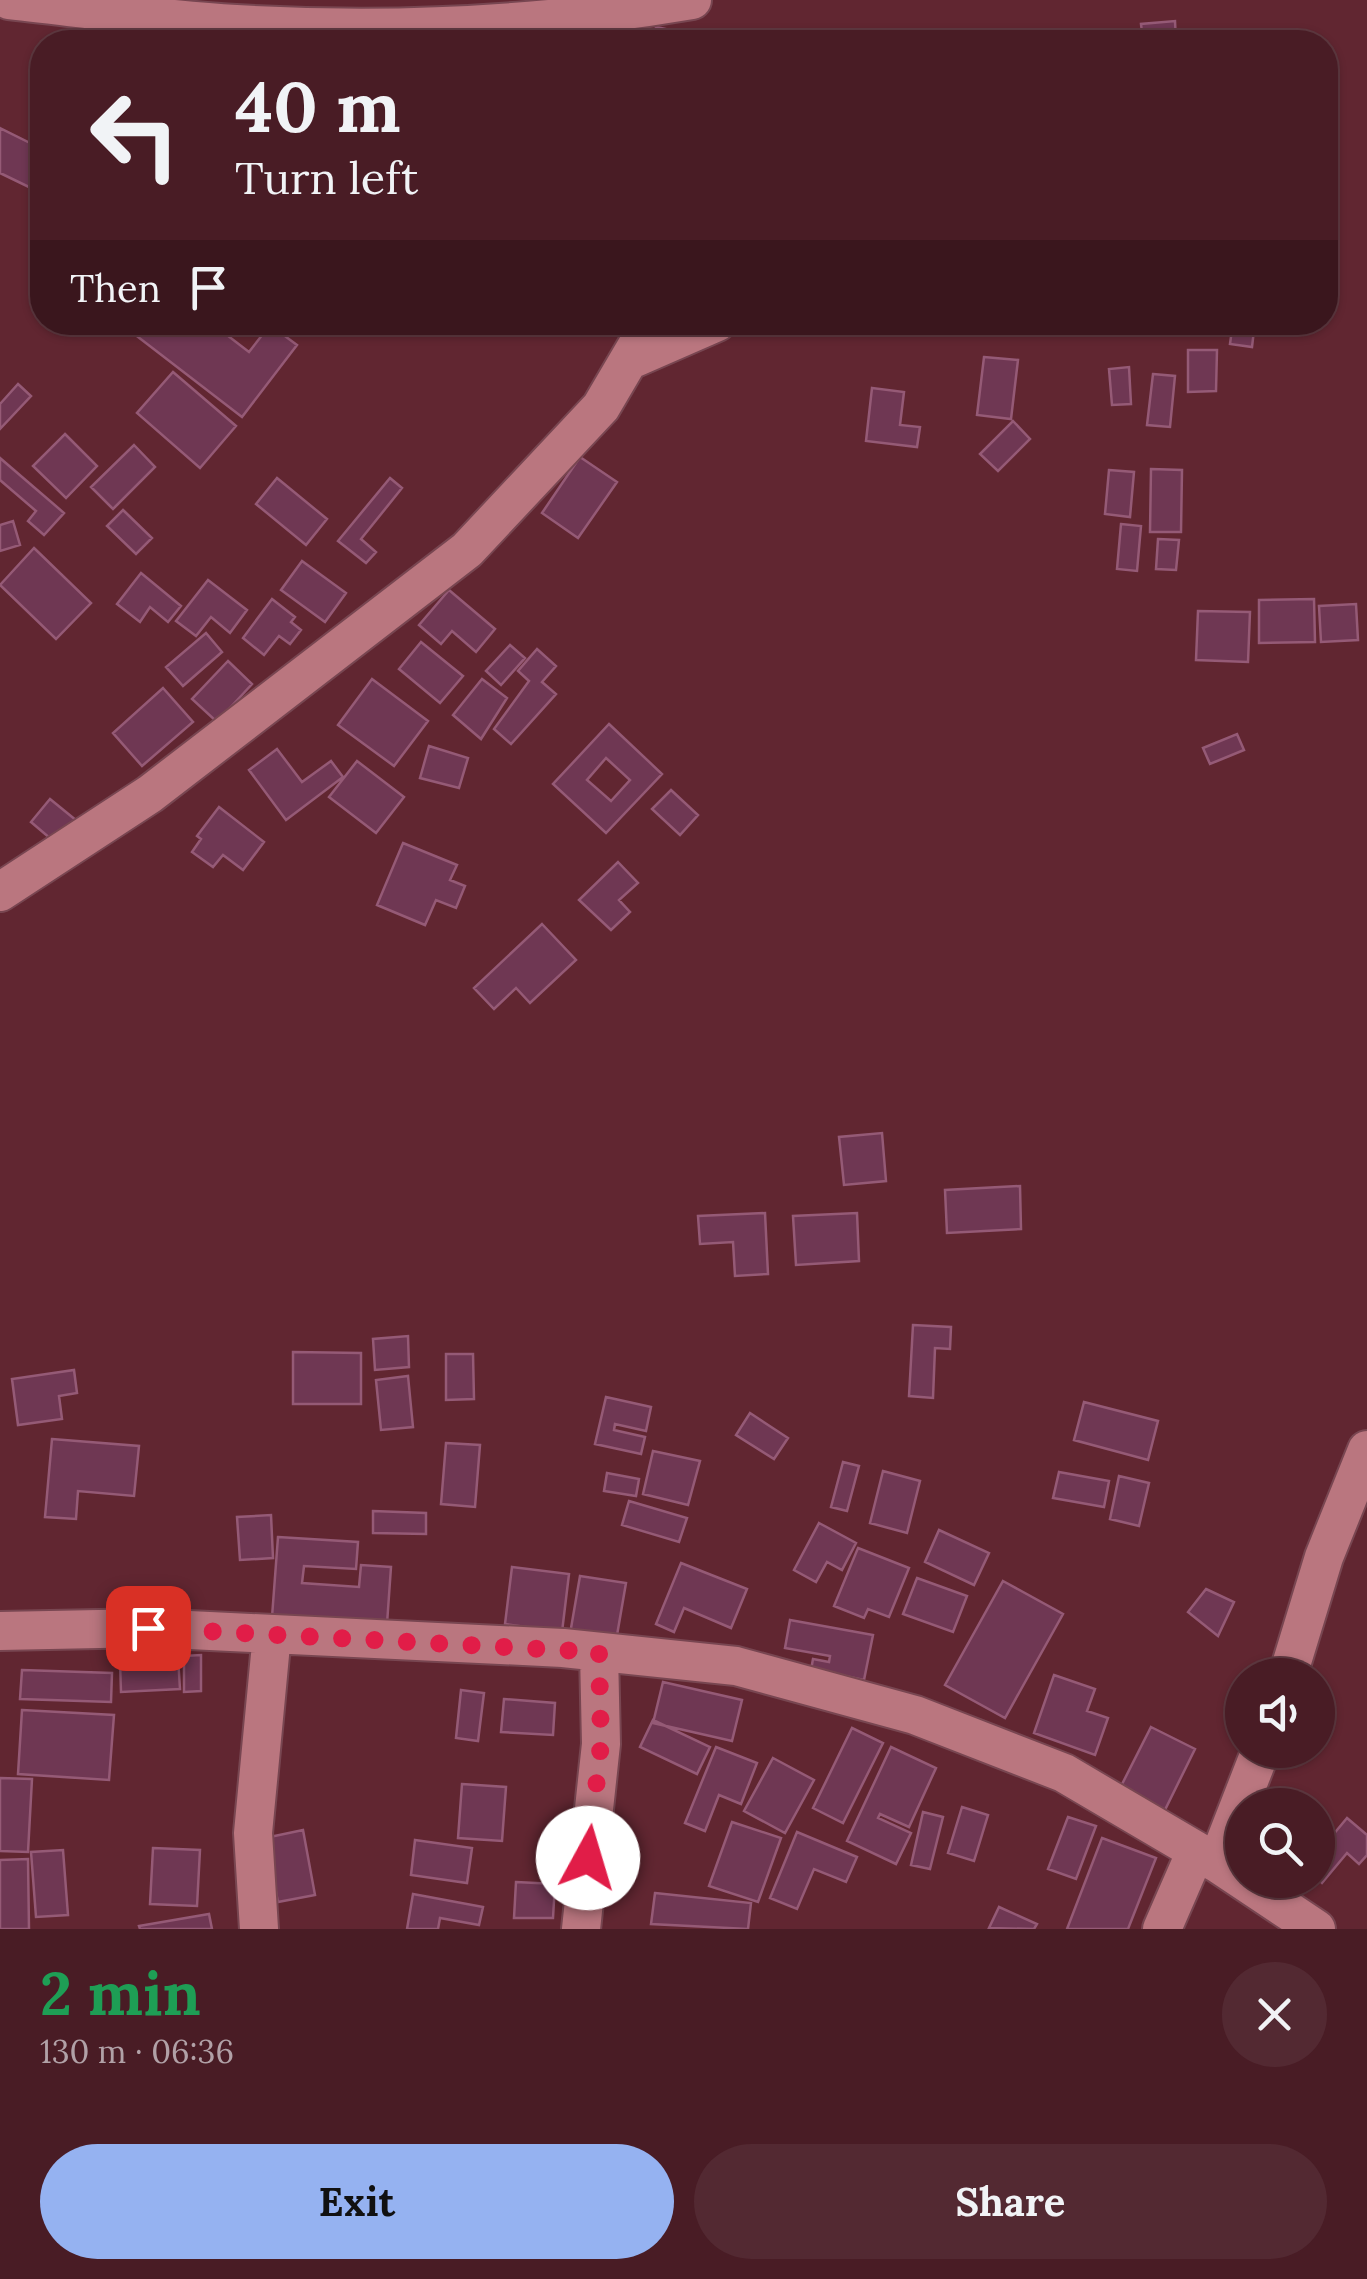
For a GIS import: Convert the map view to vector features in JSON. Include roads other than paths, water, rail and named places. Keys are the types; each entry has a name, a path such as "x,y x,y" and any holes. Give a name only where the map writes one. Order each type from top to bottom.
{"street":[{"path":"9,0 119,6 234,24 581,30 644,4 692,0"},
{"path":"0,892 150,794 467,550 601,407 643,335"},
{"path":"630,360 687,335"},
{"path":"1293,1658 1324,1558 1367,1450"},
{"path":"0,1631 148,1628 599,1652 736,1666 915,1715 1064,1773 1206,1857 1316,1929"},
{"path":"259,1929 253,1833 272,1634"},
{"path":"581,1929 601,1744 599,1652"},
{"path":"1162,1929 1206,1857 1252,1768"}]}
